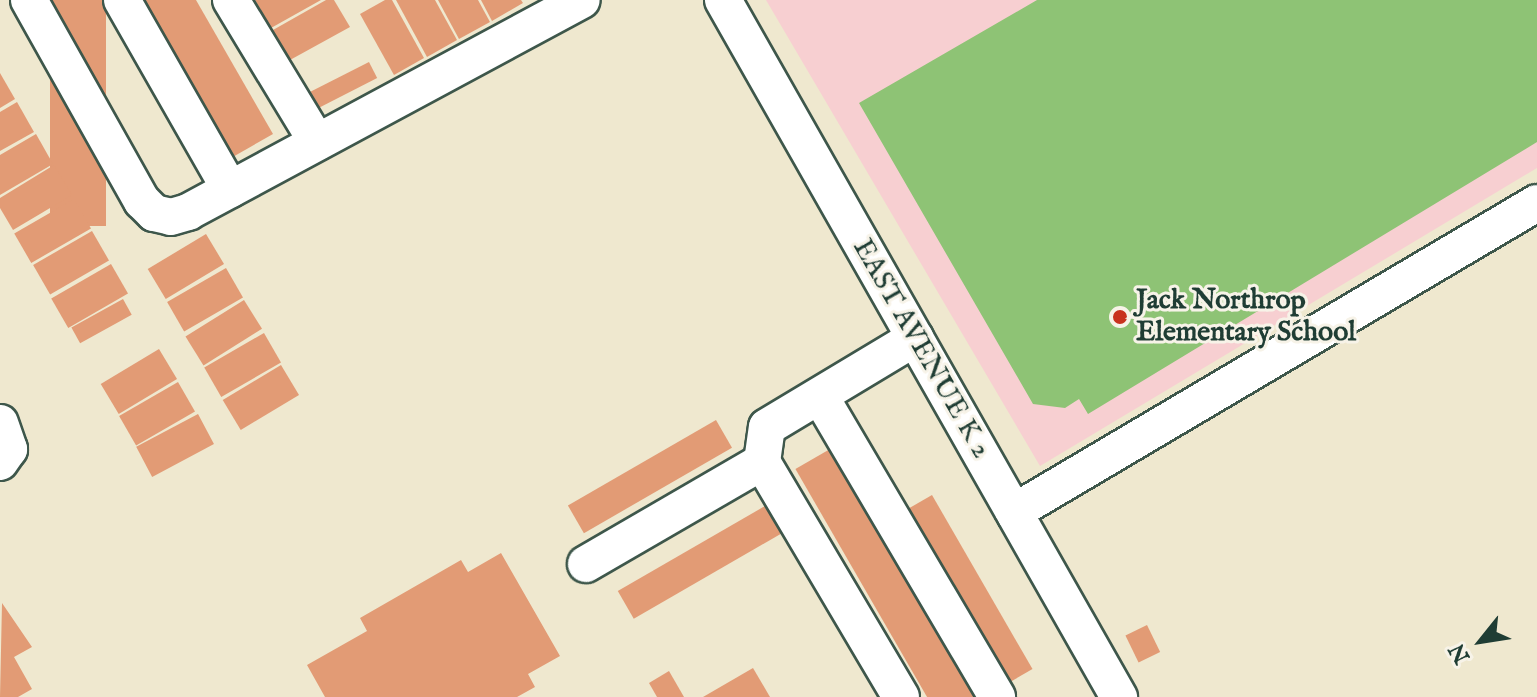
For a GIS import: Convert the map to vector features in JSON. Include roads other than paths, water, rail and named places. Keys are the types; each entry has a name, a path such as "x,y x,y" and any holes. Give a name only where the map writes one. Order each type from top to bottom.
{"street":[{"path":"29,0 142,201 154,213 171,217 230,189 581,0"},
{"path":"122,0 230,189"},
{"path":"231,0 317,142"},
{"name":"EAST AVENUE K 2","path":"723,0 1119,697"},
{"path":"1014,512 1537,203"},
{"path":"901,697 762,462 767,427 915,338"},
{"path":"827,392 824,403 997,697"},
{"path":"0,423 9,449 0,462"},
{"path":"586,564 762,462"}],"place":[{"name":"Jack Northrop Elementary School","path":"1120,317"}]}
